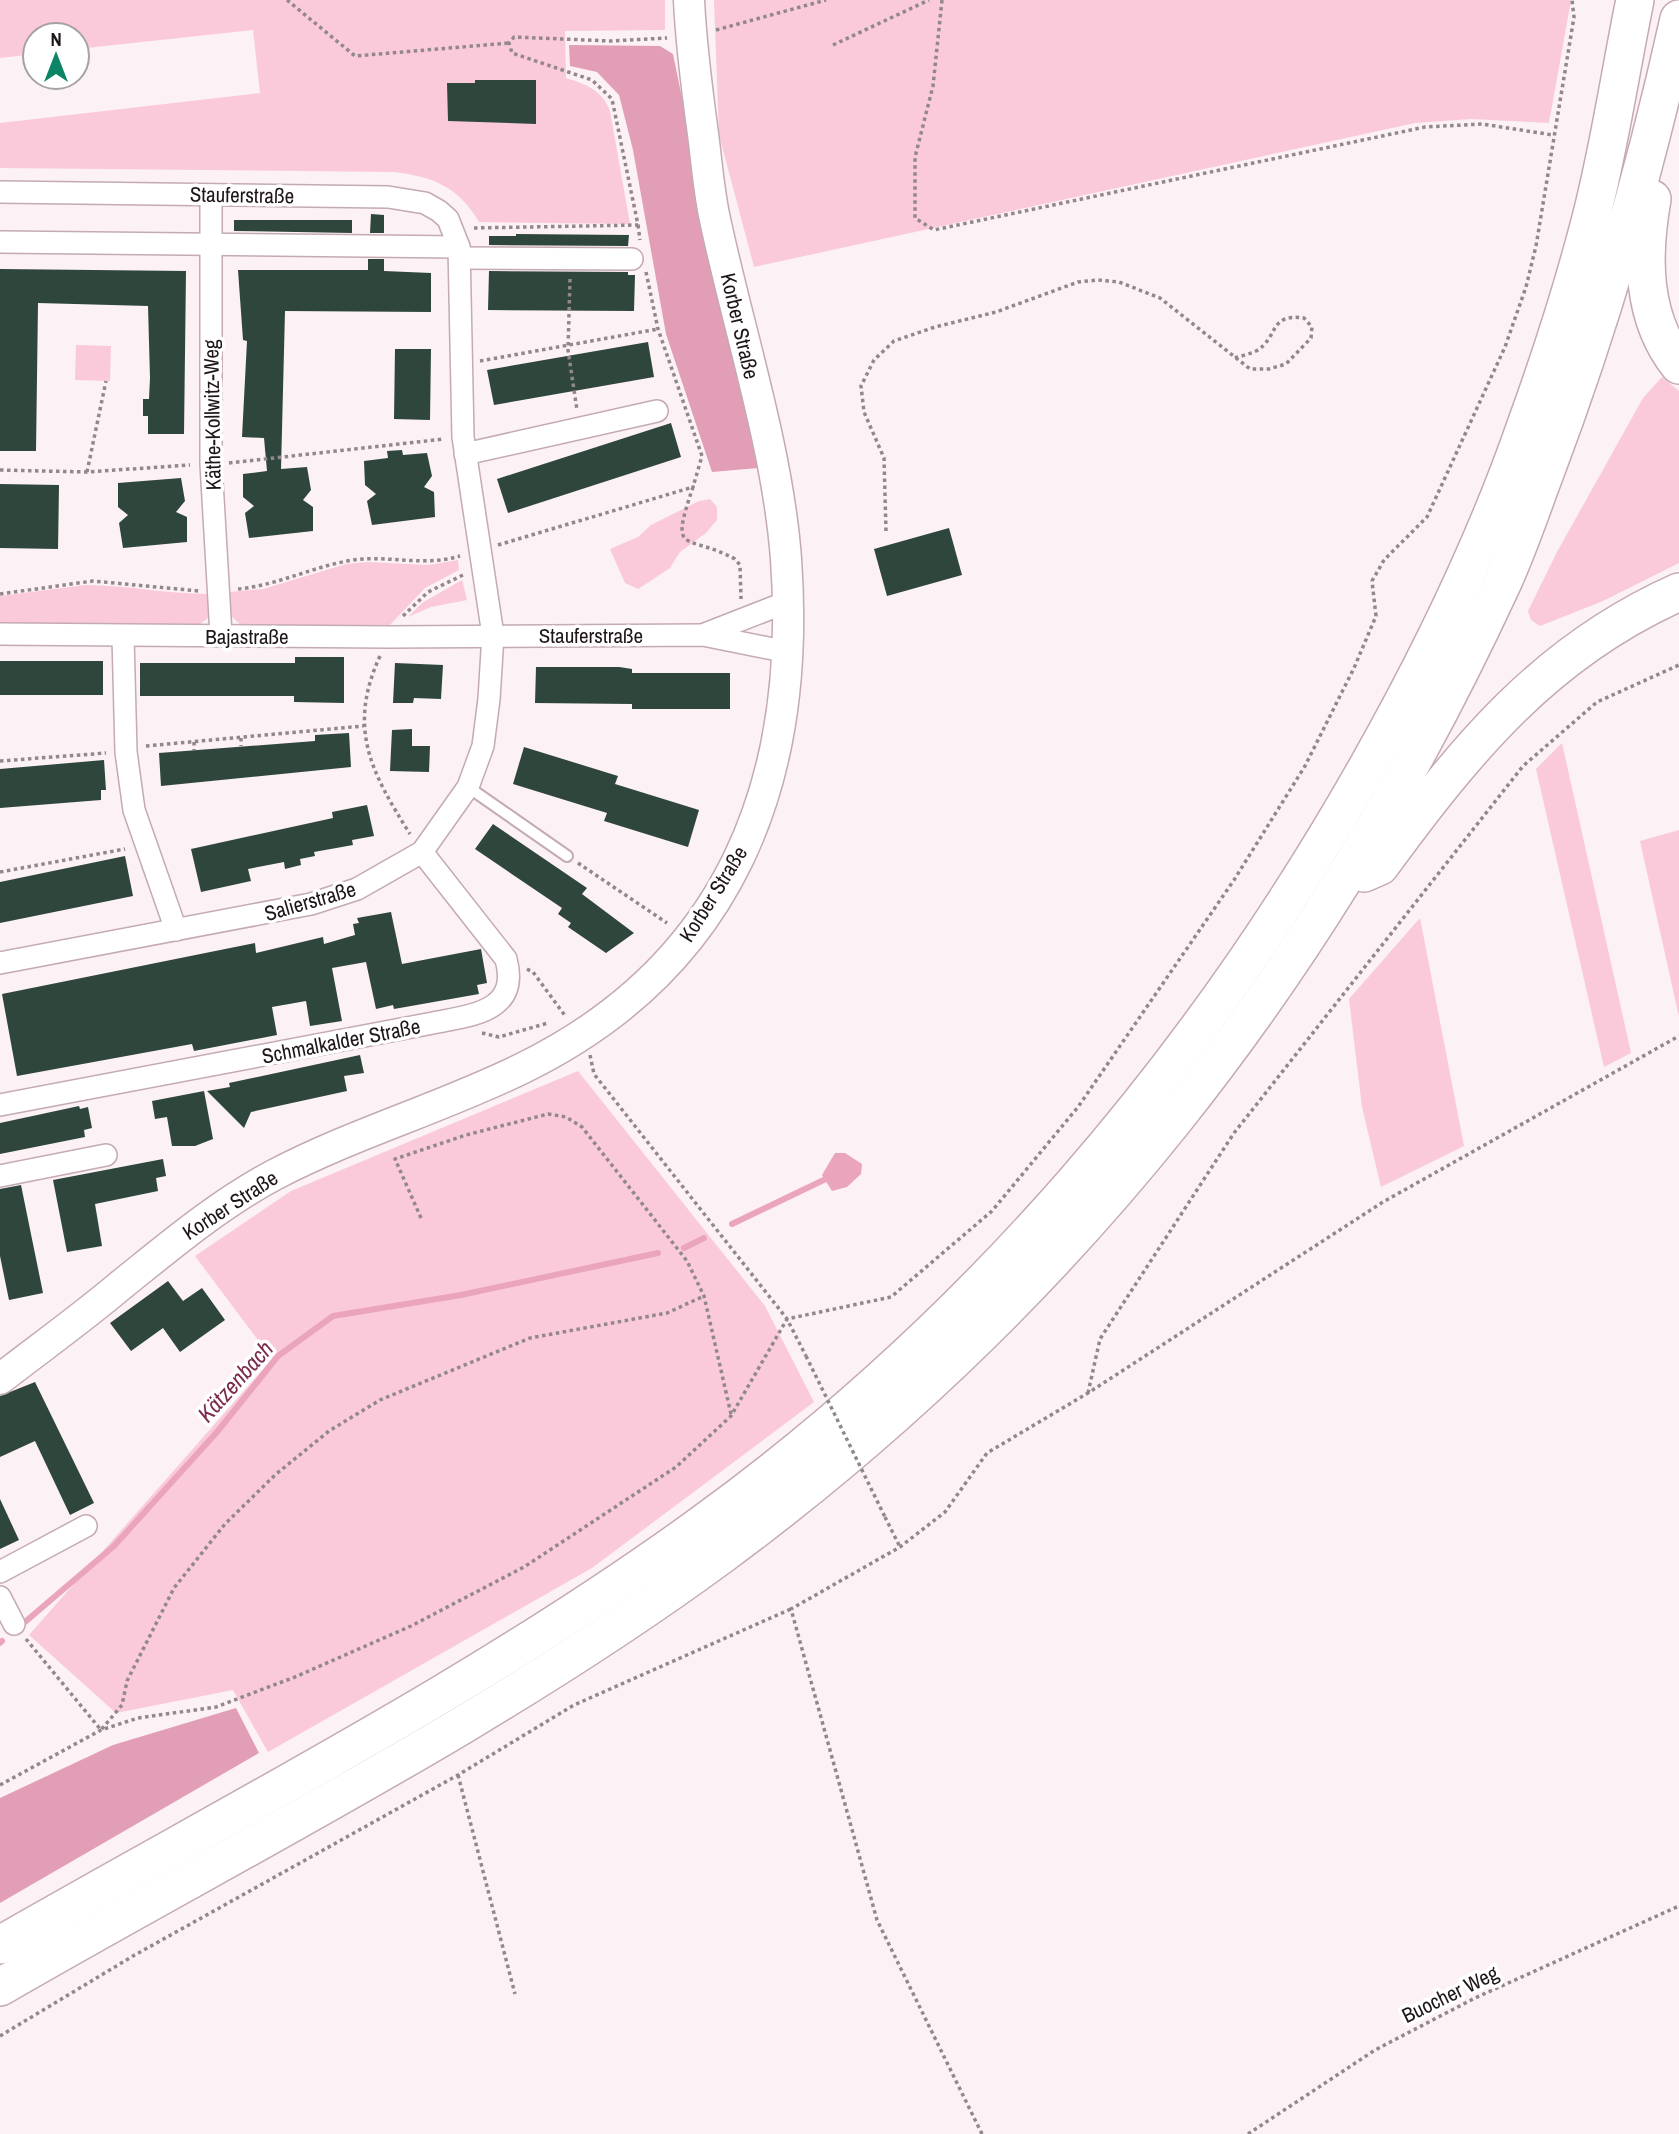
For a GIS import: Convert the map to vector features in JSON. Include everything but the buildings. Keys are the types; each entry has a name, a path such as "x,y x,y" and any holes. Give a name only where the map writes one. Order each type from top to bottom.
{"highway":[{"path":"0,1945 483,1670 582,1607 699,1527 799,1450 880,1379 974,1291 1087,1170 1170,1070 1249,961 1313,864 1400,709 1469,570 1525,431 1592,215 1635,0"},
{"path":"0,1987 499,1703 705,1566 824,1476 976,1339 1122,1185 1200,1089 1279,983 1345,882 1433,723 1504,581 1601,316 1652,142 1679,19"},
{"path":"1652,142 1653,194 1647,229 1647,286 1653,320 1668,351 1679,365"},
{"path":"1345,882 1380,866 1443,781 1487,730 1527,690 1597,635 1636,611 1679,592"}],"street":[{"name":"Korber Straße","path":"0,1379 190,1228 248,1190 303,1161 513,1073 574,1028 619,1009 668,964 730,875 761,803 785,708 788,652 786,554 777,499 714,218 690,36 689,0"},
{"name":"Stauferstraße","path":"0,192 408,199 439,211 458,246"},
{"name":"Käthe-Kollwitz-Weg","path":"211,195 211,464 221,635"},
{"path":"0,242 458,246 570,259 639,256"},
{"path":"458,246 460,388 465,454 493,635"},
{"path":"465,454 657,411"},
{"name":"Stauferstraße","path":"703,635 787,602"},
{"name":"Bajastraße","path":"0,634 389,637 493,635"},
{"name":"Stauferstraße","path":"493,635 703,635 788,652"},
{"name":"Salierstraße","path":"0,963 311,904 357,889 422,852 468,788 482,746 493,635"},
{"path":"123,636 126,750 134,810 176,930"},
{"name":"Schmalkalder Straße","path":"0,1105 475,1014 489,1009 506,992 511,976 506,959 422,852"},
{"path":"0,1176 106,1155"},
{"path":"0,1572 86,1526"},
{"path":"0,1597 14,1624"}],"lane":[{"path":"468,788 567,856"}],"path":[{"path":"287,0 355,56 509,43 514,37 611,41 690,36 826,0"},
{"path":"833,45 929,0"},
{"path":"942,0 933,86 915,157 915,218 934,230 1425,127 1482,124 1553,135"},
{"path":"0,1785 101,1730 138,1718 216,1707 295,1677 411,1626 524,1567 676,1467 731,1416 787,1319 891,1297 992,1212 1078,1107 1234,880 1305,766 1354,668 1376,617 1372,581 1384,560 1427,517 1505,347 1532,266 1574,17 1573,0"},
{"path":"509,43 512,53 592,80 612,99 638,225 639,256 658,329 702,456 680,526 680,534 685,541 735,559 740,565 741,607"},
{"path":"458,246 638,225"},
{"path":"570,259 568,350 576,401"},
{"path":"886,531 887,478 884,458 864,412 861,386 873,360 894,341 935,327 996,312 1078,282 1098,281 1130,285 1160,298 1234,358 1250,369 1269,369 1286,364 1311,338 1312,327 1304,318 1293,316 1278,322 1256,351 1234,358"},
{"path":"478,361 658,329"},
{"path":"87,472 106,381"},
{"path":"0,594 93,581 173,591 219,591 272,584 356,560 432,562 480,551 693,487"},
{"path":"409,833 378,782 363,726 369,684 389,637 406,612 428,592 467,573"},
{"path":"1088,1393 1100,1339 1234,1133 1523,766 1597,702 1679,665"},
{"path":"0,761 363,726"},
{"path":"241,738 242,746"},
{"path":"194,742 194,750"},
{"path":"0,872 146,845"},
{"path":"567,856 670,924"},
{"path":"533,972 560,1010"},
{"path":"475,1014 485,1036 499,1037 574,1028 589,1050 594,1074 787,1319 900,1547"},
{"path":"0,2036 133,1956 458,1775 574,1705 791,1609 900,1547 945,1512 988,1453 1088,1393 1383,1202 1679,1036"},
{"path":"421,1218 395,1158 548,1114 566,1117 582,1127 687,1261 704,1296 731,1416"},
{"path":"101,1730 121,1705 127,1681 174,1588 225,1524 275,1475 329,1431 380,1399 530,1338 667,1313 704,1296"},
{"path":"791,1609 877,1920 982,2134"},
{"path":"14,1624 101,1730"},
{"path":"458,1775 515,1993"},
{"name":"Buocher Weg","path":"1248,2134 1386,2044 1475,1998 1679,1906"}],"shaded area":[{"path":"0,0 665,0 665,30 565,31 566,78 593,89 603,98 610,111 630,224 479,222 462,200 443,185 394,172 0,168 0,123 260,93 253,30 91,47 91,21 21,21 21,56 0,58"},
{"path":"714,0 1571,0 1549,123 1471,119 1415,123 754,267 719,135"},
{"path":"569,45 660,46 673,54 758,468 712,472 666,334 633,150 619,95 597,72 570,66"},
{"path":"76,345 111,346 110,381 75,380"},
{"path":"1662,377 1679,391 1679,563 1603,601 1540,626 1531,620 1528,611 1557,552 1643,398"},
{"path":"710,499 717,507 717,520 706,533 680,552 670,568 638,589 625,583 610,549 638,537 651,525 699,501"},
{"path":"458,560 459,570 425,588 388,627 241,625 231,616 229,592 263,589 346,564 368,562 429,565"},
{"path":"462,580 467,600 431,607 408,617 422,603"},
{"path":"85,585 208,594 208,618 197,626 0,624 0,596"},
{"path":"1562,743 1631,1053 1604,1067 1536,769"},
{"path":"1679,830 1679,1017 1640,841"},
{"path":"1420,918 1464,1146 1381,1187 1362,1107 1349,999"},
{"path":"578,1071 765,1306 814,1402 592,1568 268,1752 233,1690 116,1713 29,1635 272,1359 195,1256 291,1191"},
{"path":"835,1153 845,1153 862,1164 861,1174 847,1187 832,1191 822,1175"},
{"path":"236,1708 259,1753 0,1903 0,1798 113,1745"}],"waterway":[{"name":"Kätzenbach","path":"732,1224 832,1176"},
{"name":"Kätzenbach","path":"684,1248 704,1238"},
{"name":"Kätzenbach","path":"25,1622 114,1546 217,1432 278,1356 333,1316 461,1295 658,1253"}]}
